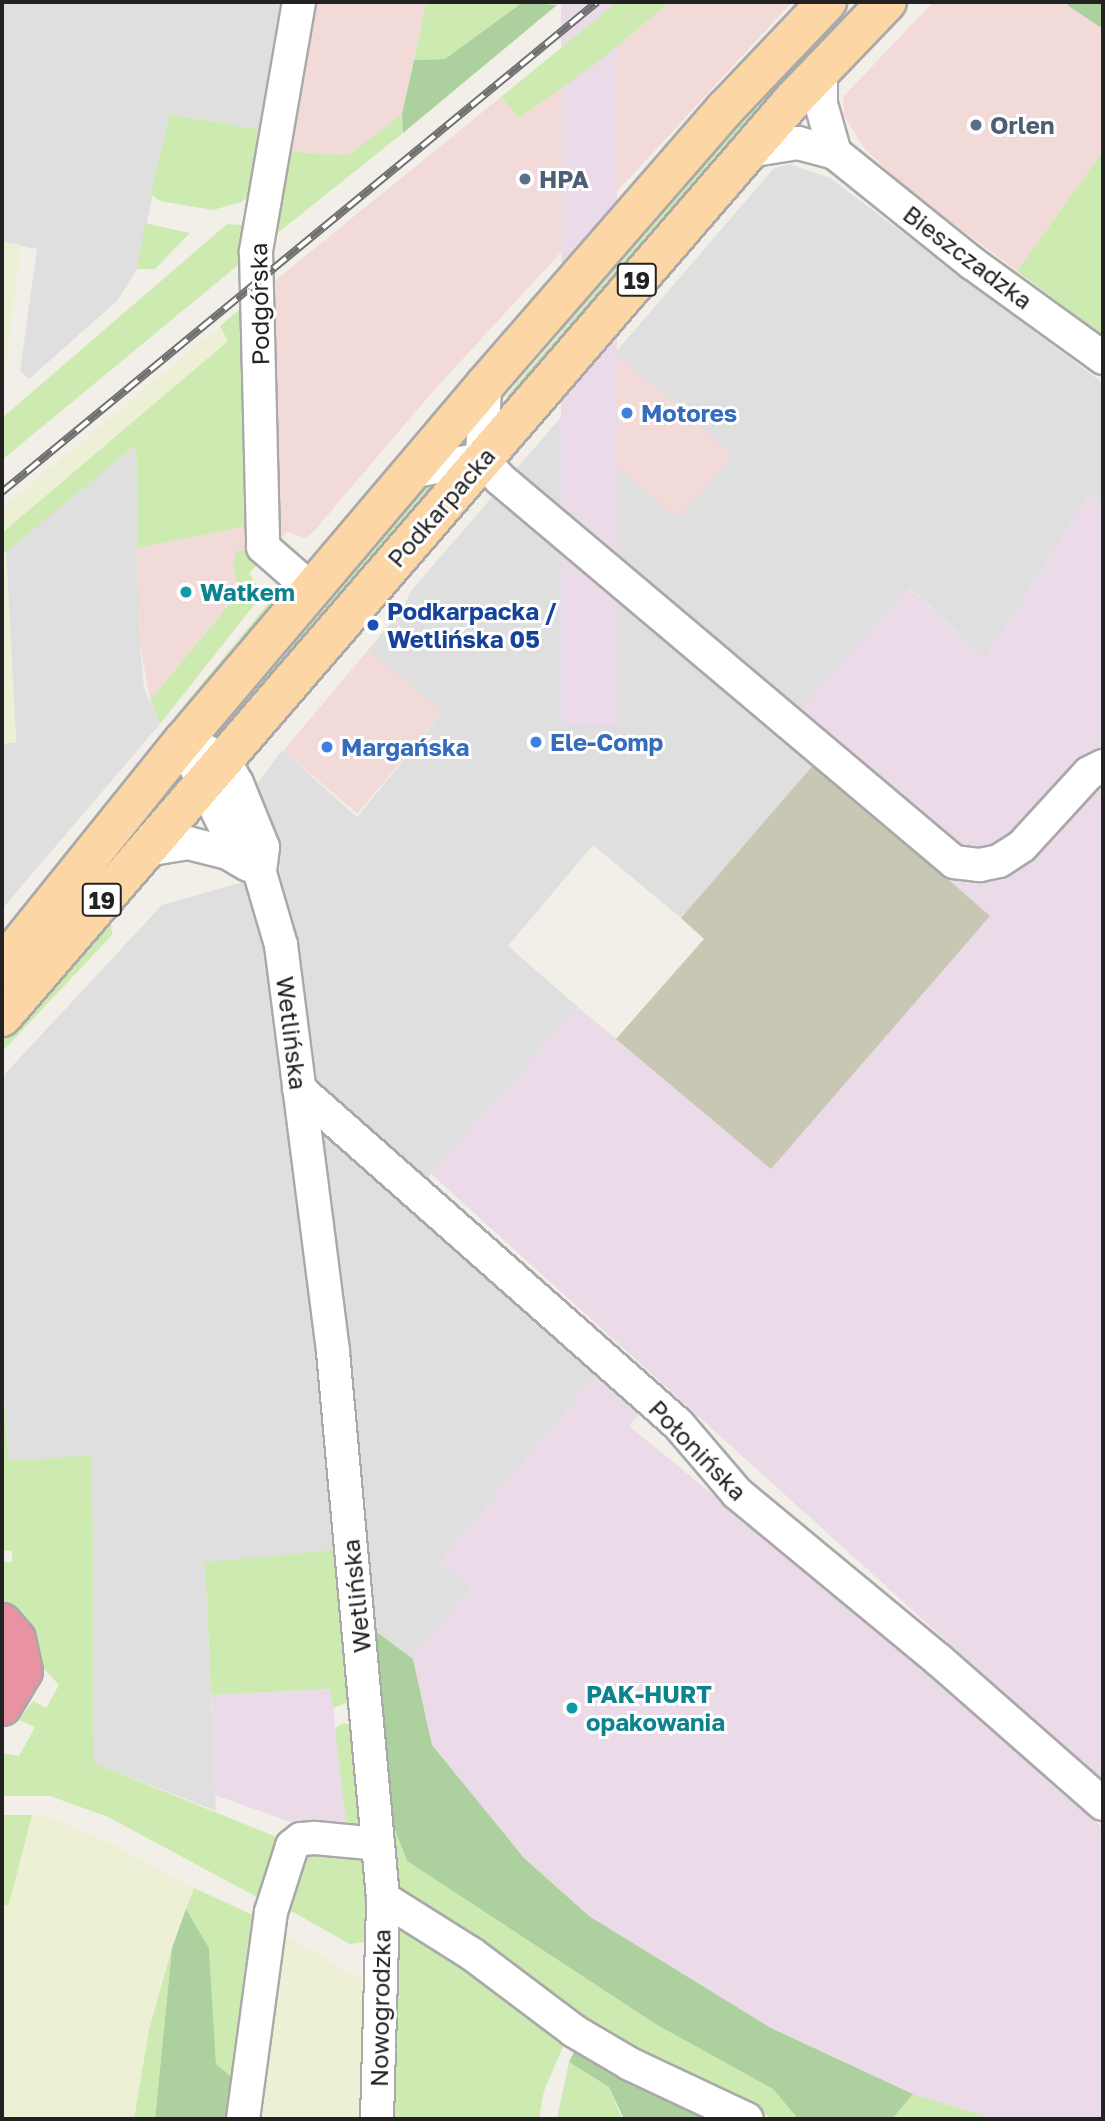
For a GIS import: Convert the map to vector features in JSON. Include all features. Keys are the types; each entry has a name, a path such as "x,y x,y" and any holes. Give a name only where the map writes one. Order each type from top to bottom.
{"highway":[{"path":"2,1623 16,1639 23,1671 2,1706"}],"main road":[{"name":"Podkarpacka","path":"2,966 184,740 485,384 827,2"},
{"name":"Podkarpacka","path":"2,1017 748,151 887,2"}],"street":[{"name":"Podgórska","path":"299,2 256,252 262,547 311,589"},
{"name":"Bieszczadzka","path":"790,41 784,65 797,118 828,151 972,263 1103,358"},
{"path":"748,151 798,143 828,151 821,104 821,70"},
{"path":"485,384 482,459 500,479 954,862 980,865 1007,856 1022,846 1089,773 1103,766"},
{"path":"410,472 482,459"},
{"name":"Wetlińska","path":"184,740 213,772 281,945 333,1353 383,1898"},
{"path":"146,850 188,843 251,867"},
{"name":"Połonińska","path":"299,1089 679,1425 737,1493 939,1660 1103,1804"},
{"path":"243,2119 271,1912 292,1846 301,1839 378,1844"},
{"path":"383,1898 472,1955 574,2031 630,2064 747,2119"},
{"name":"Nowogrodzka","path":"377,2119 383,1898"}],"shaded area":[{"path":"2,2 287,2 261,130 170,114 137,269 118,300 29,379 20,371 37,249 2,242"},
{"path":"316,2 426,2 402,114 348,155 283,151"},
{"path":"561,2 617,2 617,725 561,725"},
{"path":"670,2 792,2 435,389 315,530 305,538 287,532 280,540 272,488 272,283 501,97 519,118 597,63"},
{"path":"933,2 1070,2 1067,5 1103,29 1103,151 1017,271 907,189 865,149 844,116 843,97"},
{"path":"789,164 830,178 1103,383 1103,505 1089,495 985,658 909,587 830,746 681,918 593,845 508,946 578,1007 407,1201 599,1371 439,1563 473,1587 413,1659 349,1610 205,1562 216,1811 94,1763 92,1456 9,1461 2,1365 2,1077 162,905 281,871 255,787 282,750 357,817 442,713 368,650 402,610 411,591 561,417 679,515 732,456 615,353 773,169"},
{"path":"2,242 21,245 2,398"},
{"path":"220,326 228,341 2,533 2,508"},
{"path":"615,353 733,455 678,519 560,416"},
{"path":"136,445 140,644 144,688 160,724 2,909 2,744 16,742 6,550"},
{"path":"1089,495 1103,505 1103,1783 431,1174 578,1007 771,1168 815,763 796,715 908,587 985,658"},
{"path":"248,526 251,550 236,552 233,564 238,592 150,700 140,644 138,548"},
{"path":"6,550 16,742 2,744 2,555"},
{"path":"368,650 442,712 357,813 283,751"},
{"path":"815,763 990,916 771,1169 616,1039 704,939 681,918"},
{"path":"599,1371 644,1409 629,1426 945,1684 1103,1828 1103,2119 994,2119 913,2094 771,2028 589,1916 524,1858 432,1745 413,1659 473,1587 439,1563"},
{"path":"331,1689 346,1825 313,1830 215,1795 211,1695"},
{"path":"32,1815 45,1815 111,1843 194,1888 149,2030 134,2119 2,2119 2,1907 9,1904"},
{"path":"275,1935 290,1938 369,1984 367,2119 253,2119"}],"green space":[{"path":"426,2 523,2 445,59 414,60"},
{"path":"523,2 557,5 403,133 402,114 414,60 445,59"},
{"path":"617,2 670,2 597,63 519,118 501,97"},
{"path":"1070,2 1103,2 1103,29 1067,5"},
{"path":"775,79 775,100 498,419 508,394 680,194 746,103"},
{"path":"170,114 261,130 251,194 241,202 213,210 160,201 151,194"},
{"path":"402,114 403,133 270,239 283,151 348,155"},
{"path":"1103,151 1103,336 1017,271"},
{"path":"145,223 190,233 155,269 137,269"},
{"path":"227,224 243,225 243,261 2,460 2,418"},
{"path":"246,304 248,526 138,548 136,445 2,555 2,533 228,341 220,326"},
{"path":"444,476 234,726 231,718 316,618 389,514 426,484"},
{"path":"251,550 258,564 249,573 262,595 160,724 150,700 238,593 233,564 236,551"},
{"path":"280,589 281,596 167,732 177,714"},
{"path":"111,920 112,935 2,1052 2,1035"},
{"path":"3,1385 9,1461 92,1455 94,1763 279,1838 266,1893 259,1898 108,1817 50,1796 2,1796 2,1753 19,1756 35,1727 19,1720 33,1701 46,1708 59,1685 44,1669 37,1644 13,1611 2,1603 2,1562 12,1562 12,1551 2,1550"},
{"path":"343,1549 357,1691 349,1702 333,1708 330,1689 211,1695 205,1562"},
{"path":"369,1626 413,1659 432,1745 524,1858 589,1916 771,2028 913,2094 892,2119 798,2119 773,2089 657,2025 407,1861 389,1814"},
{"path":"343,1723 359,1727 363,1825 352,1830 346,1825 335,1728"},
{"path":"389,1814 407,1861 657,2025 773,2089 798,2119 775,2119 686,2081 595,2029 395,1888"},
{"path":"2,1815 32,1815 9,1904 2,1907"},
{"path":"307,1846 345,1853 368,1864 372,1919 365,1942 350,1944 284,1907"},
{"path":"194,1888 260,1918 239,2084 216,2065 209,1948 186,1909"},
{"path":"186,1909 209,1948 216,2064 239,2084 236,2119 155,2119 172,1948"},
{"path":"405,1919 565,2042 544,2091 539,2119 389,2119 389,1931"},
{"path":"172,1948 155,2119 134,2119 149,2030"},
{"path":"578,2044 727,2119 623,2117 609,2087 569,2062"},
{"path":"569,2062 609,2087 622,2119 557,2119"},
{"path":"913,2094 987,2117 892,2119"}],"railway":[{"path":"2,492 597,2"}],"place":[{"name":"Orlen","path":"976,125"},
{"name":"HPA","path":"525,179"},
{"name":"Motores","path":"627,413"},
{"name":"Watkem","path":"186,592"},
{"name":"Podkarpacka / Wetlińska 05","path":"373,625"},
{"name":"Ele-Comp","path":"536,742"},
{"name":"Margańska","path":"327,747"},
{"name":"PAK-HURT opakowania","path":"572,1708"}]}
